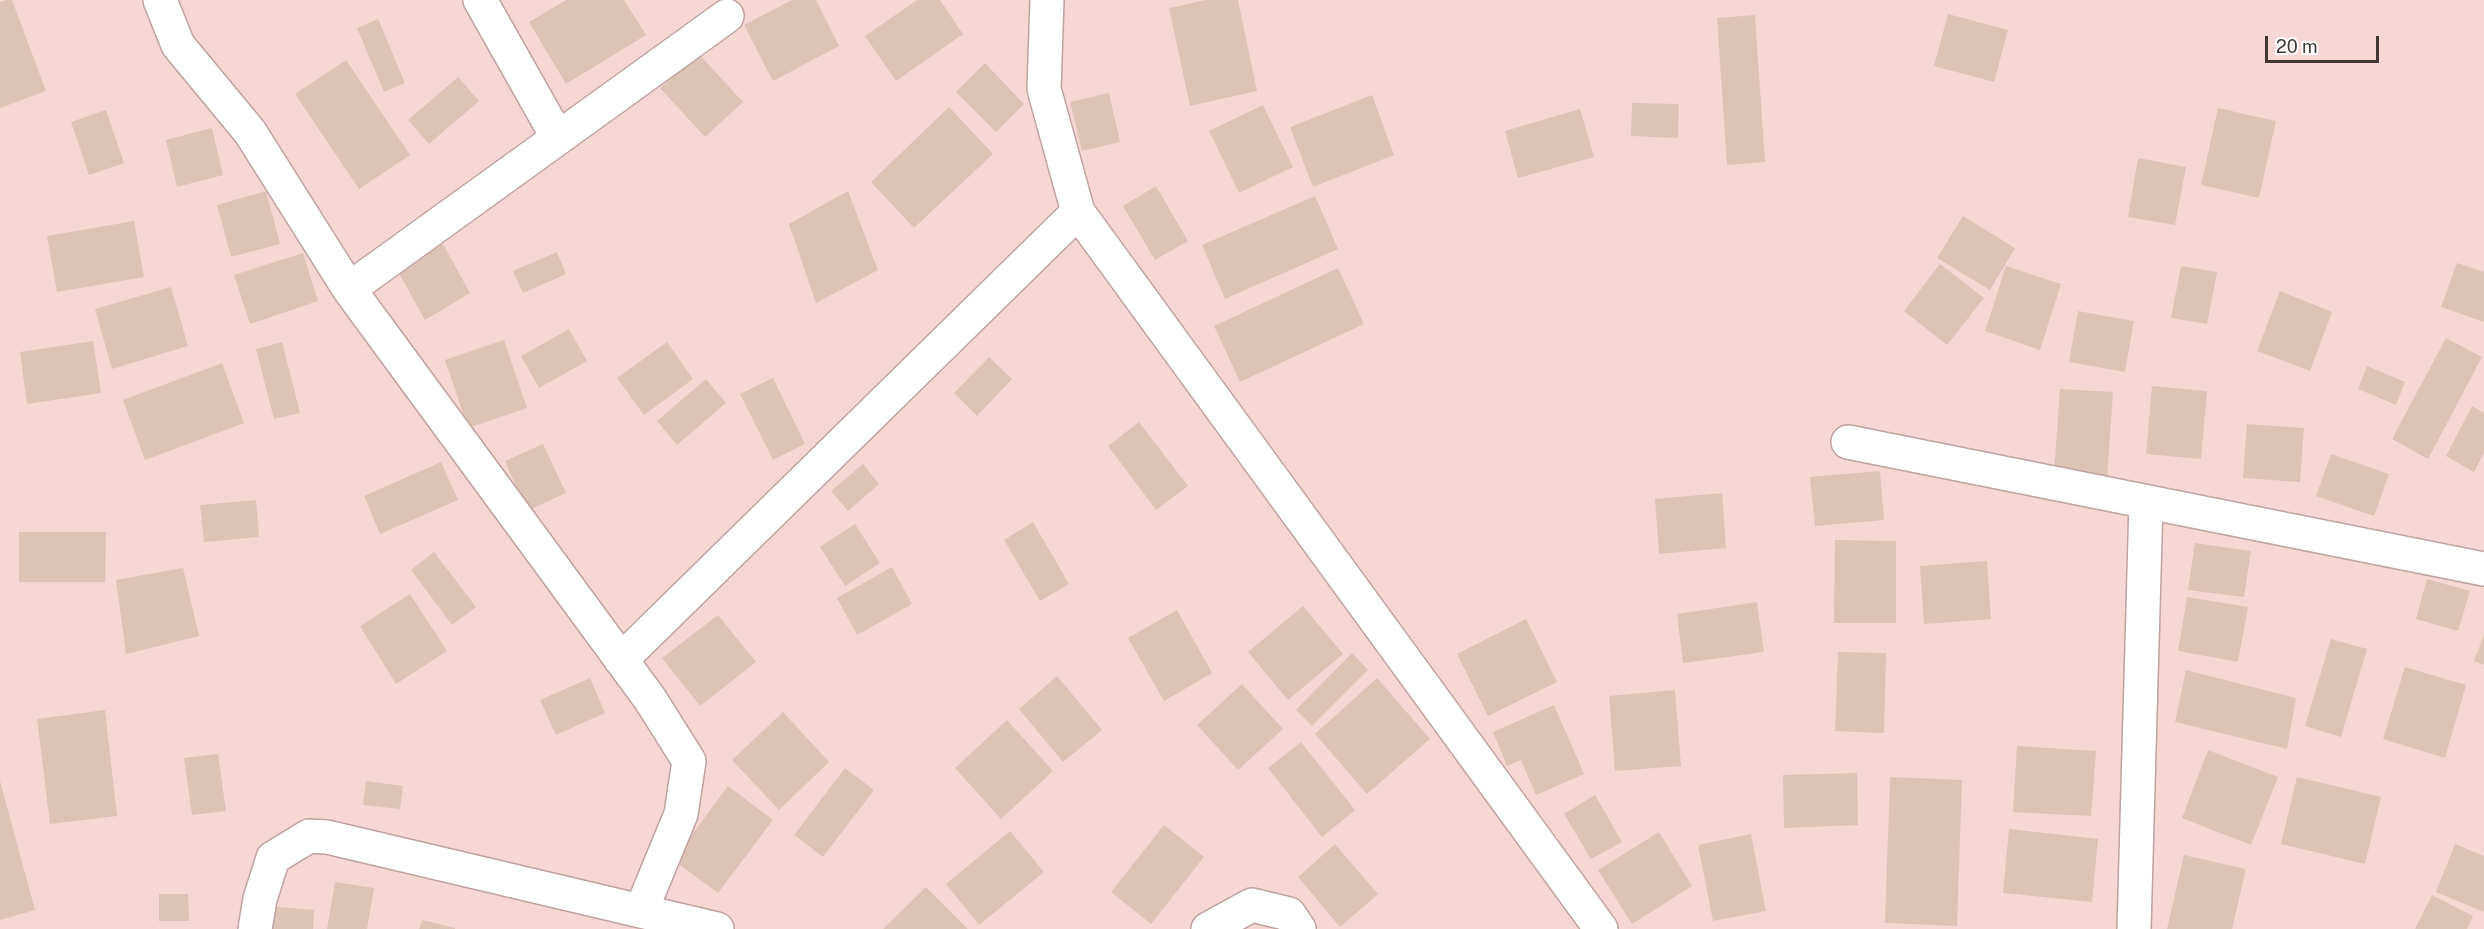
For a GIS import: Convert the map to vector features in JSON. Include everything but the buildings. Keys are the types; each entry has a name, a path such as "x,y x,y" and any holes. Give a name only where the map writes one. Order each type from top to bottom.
{"street":[{"path":"160,0 178,45 249,132 349,290 650,699 689,761 681,814 641,911"},
{"path":"480,0 558,138"},
{"path":"1047,0 1044,89 1078,212 1600,929"},
{"path":"349,290 727,16"},
{"path":"621,660 1078,212"},
{"path":"1848,442 2484,569"},
{"path":"2134,929 2146,502"},
{"path":"255,929 260,899 273,858 309,837 327,837 717,929"},
{"path":"1208,929 1252,905 1289,914 1299,929"}]}
